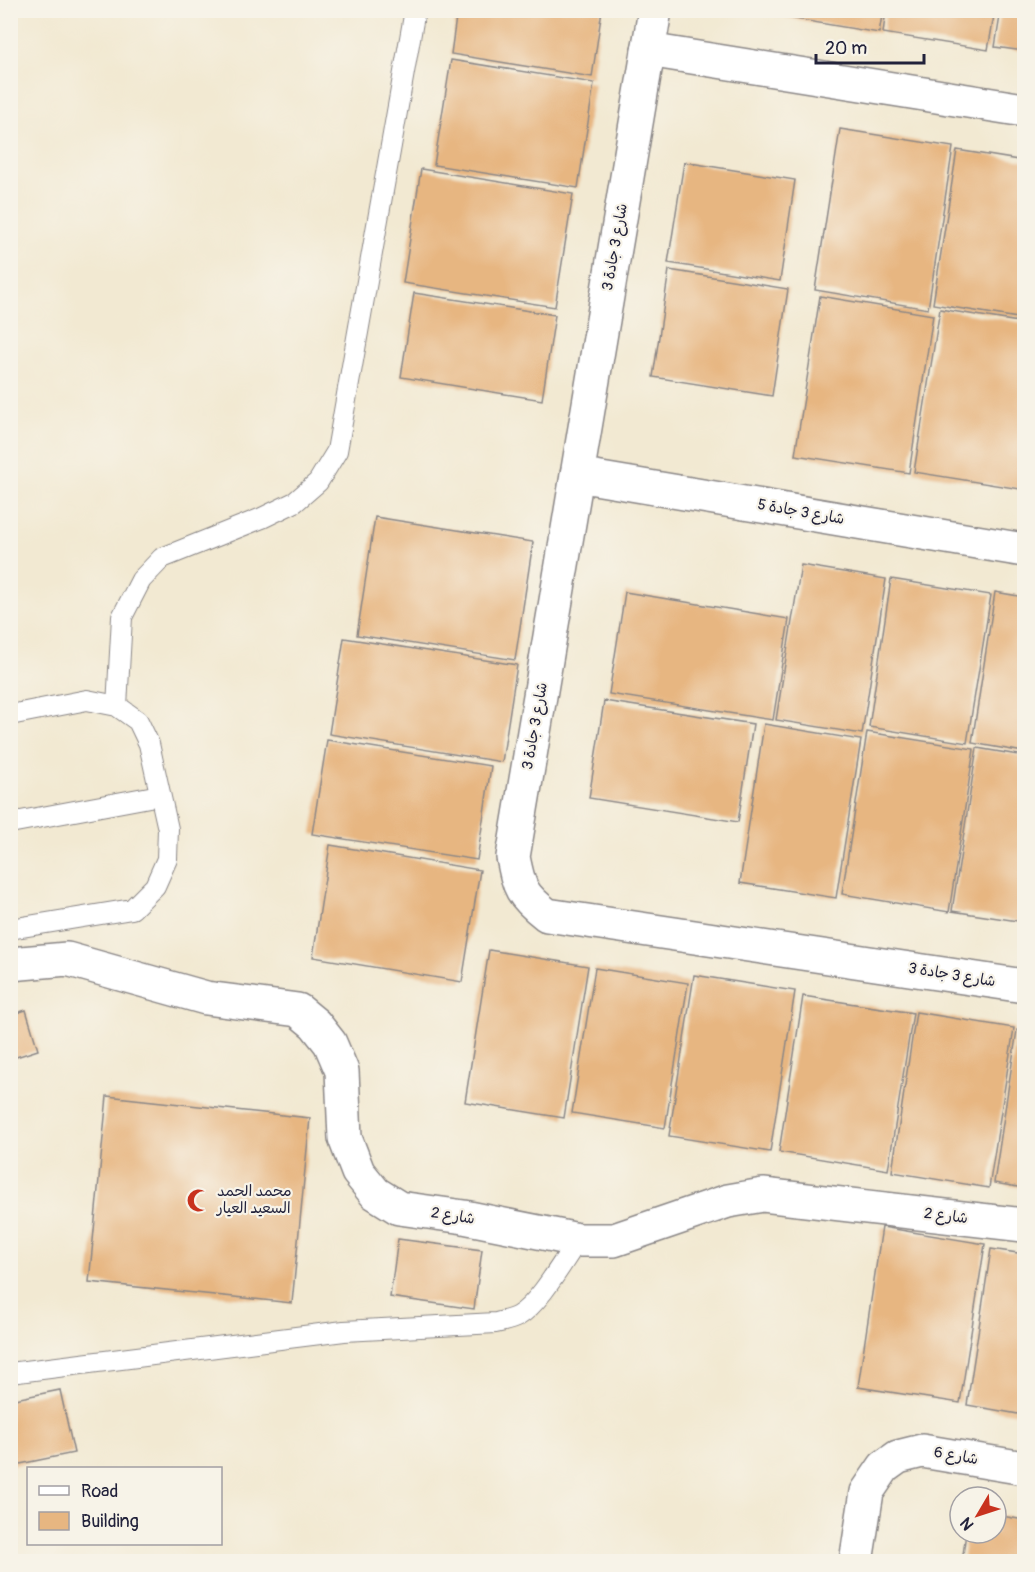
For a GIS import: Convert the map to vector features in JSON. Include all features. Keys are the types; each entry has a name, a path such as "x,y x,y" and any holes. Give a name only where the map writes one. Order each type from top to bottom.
{"street":[{"name":"شارع 3 جادة 3","path":"655,10 513,857 518,885 531,902 547,915 1024,986"},
{"path":"648,50 1024,110"},
{"name":"شارع 3 جادة 5","path":"577,475 1024,550"},
{"name":"شارع 2","path":"10,964 67,959 207,998 298,1010 315,1024 330,1043 342,1071 345,1138 358,1172 375,1193 399,1208 464,1217 578,1240 614,1240 728,1201 764,1195 1024,1225"},
{"name":"شارع 6","path":"856,1562 867,1492 884,1467 898,1457 922,1451 1024,1468"}],"lane":[{"path":"117,706 122,617 141,580 162,558 262,518 295,502 318,482 337,451 414,10"},
{"path":"10,715 87,700 117,706 138,721 149,744 168,829 168,859 155,886 132,909 10,928"},
{"path":"10,823 160,795"},
{"path":"10,1372 345,1331 496,1323 518,1316 536,1300 578,1240"}],"building":[{"path":"457,10 602,10 592,77 451,54"},
{"path":"778,10 883,10 879,33 777,16"},
{"path":"886,10 995,10 988,50 883,33"},
{"path":"1001,10 1024,10 1024,51 995,47"},
{"path":"451,60 594,83 578,188 434,165"},
{"path":"840,129 953,147 928,309 815,290"},
{"path":"957,150 1024,161 1024,319 933,304"},
{"path":"684,162 795,180 780,281 668,263"},
{"path":"421,169 573,194 555,307 403,283"},
{"path":"669,270 788,289 772,396 653,377"},
{"path":"414,293 555,315 542,400 401,377"},
{"path":"820,296 933,315 909,473 795,455"},
{"path":"940,309 1024,323 1024,458 1020,489 914,472"},
{"path":"375,517 533,542 515,660 357,635"},
{"path":"801,565 886,579 862,734 776,720"},
{"path":"891,579 991,595 967,743 869,727"},
{"path":"625,592 789,619 773,720 609,694"},
{"path":"995,592 1024,597 1024,752 972,743"},
{"path":"344,638 517,665 502,762 329,734"},
{"path":"604,701 753,724 738,822 589,798"},
{"path":"764,724 861,740 836,898 740,883"},
{"path":"867,732 974,749 949,912 842,894"},
{"path":"327,740 491,766 477,860 312,834"},
{"path":"977,748 1024,756 1024,922 952,911"},
{"path":"330,845 480,870 462,982 313,957"},
{"path":"489,950 588,966 564,1118 465,1102"},
{"path":"595,968 688,983 665,1128 572,1113"},
{"path":"694,975 795,991 770,1152 669,1136"},
{"path":"803,996 913,1013 888,1170 779,1152"},
{"path":"26,1010 38,1050 10,1059 10,1015"},
{"path":"916,1012 1014,1028 989,1188 892,1172"},
{"path":"1017,1030 1024,1031 1024,1188 994,1183"},
{"name":"محمد الحمد السعيد العيار","path":"107,1096 310,1118 292,1303 89,1282"},
{"path":"882,1227 985,1244 960,1403 858,1387"},
{"path":"398,1239 482,1250 474,1309 390,1297"},
{"path":"991,1249 1024,1254 1024,1415 967,1405"},
{"path":"60,1390 74,1453 10,1466 10,1400"},
{"path":"1008,1517 1024,1520 1024,1562 962,1562 964,1545 1008,1545"}],"place":[{"name":"محمد الحمد السعيد العيار","path":"199,1200"}]}
